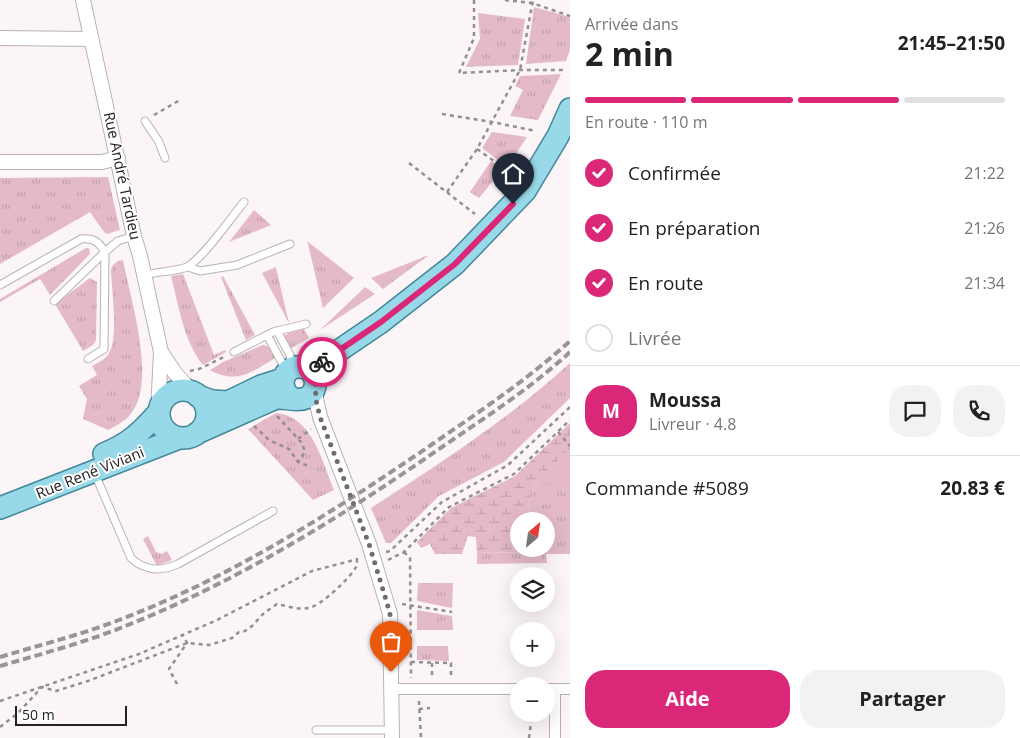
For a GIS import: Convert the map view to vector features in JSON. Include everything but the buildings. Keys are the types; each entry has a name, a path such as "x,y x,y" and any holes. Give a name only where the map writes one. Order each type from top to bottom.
{"main road":[{"path":"196,394 204,403 206,417 204,426 188,435 171,435 164,429 160,421 160,410 168,396 176,392 184,391 196,394 212,401 228,402 261,386 290,384 308,398 324,360 381,322 455,264 525,191 558,136 570,109"},
{"path":"290,384 300,366 304,367 314,380"},
{"name":"Rue René Viviani","path":"0,508 188,435 276,398 290,384"},
{"name":"Rue René Viviani","path":"0,495 49,478 121,447 135,438 160,410"}],"street":[{"name":"Rue André Tardieu","path":"83,0 134,236 162,352 159,392 160,410"},
{"path":"0,38 91,39"},
{"path":"0,162 102,162 118,158"},
{"name":"Rue André Tardieu","path":"162,352 175,373 196,394"},
{"path":"314,380 316,422"},
{"path":"290,384 316,422 387,603 390,614 391,734"},
{"path":"391,689 510,689"},
{"path":"555,689 570,689"},
{"path":"553,722 555,738"}],"lane":[{"path":"148,119 165,158"},
{"path":"144,274 179,270 188,267 207,248 244,202"},
{"path":"54,301 118,241 134,236"},
{"path":"0,285 81,239 91,238 98,242 106,252 104,349 88,359"},
{"path":"188,267 200,271 237,265 290,244"},
{"path":"234,352 277,331 306,324"},
{"path":"277,331 290,354 290,384"},
{"path":"267,335 290,384"},
{"path":"94,471 131,558 138,565 147,568 165,570 273,511"},
{"path":"316,730 391,734"}],"path":[{"path":"474,0 474,38 459,73 565,70"},
{"path":"505,0 532,2 570,16"},
{"path":"447,192 477,149 520,70 532,2"},
{"path":"148,119 180,100"},
{"path":"442,114 492,122 536,132"},
{"path":"477,149 508,171"},
{"path":"409,163 475,214"},
{"path":"189,371 199,369 234,352"},
{"path":"0,701 139,654 217,620 312,571 390,551 442,502 508,465 570,407"},
{"path":"272,411 302,443 305,452 298,462"},
{"path":"388,560 404,552 449,507 514,474 570,420"},
{"path":"249,422 269,440 289,449 298,462 311,467"},
{"path":"298,439 316,422"},
{"path":"558,431 570,446"},
{"path":"404,552 410,558 411,689"},
{"path":"42,688 56,691 88,681 187,643 209,645 232,638 239,632 245,631 252,626 264,613 277,604 298,608 311,608 332,593 356,568 357,559"},
{"path":"387,603 410,604 452,612"},
{"path":"183,635 187,643"},
{"path":"177,684 169,669 187,643"},
{"path":"411,662 450,663 451,690"},
{"path":"0,727 18,713 42,688"},
{"path":"421,738 419,709 430,708"},
{"path":"528,738 531,722"}],"green space":[{"path":"534,7 570,17 570,50 566,61 526,64"},
{"path":"478,13 525,19 518,65 466,67 480,39"},
{"path":"561,74 538,120 510,116 523,90 515,86 520,76"},
{"path":"492,132 527,137 507,167 482,148"},
{"path":"491,161 503,169 479,198 470,192"},
{"path":"108,177 120,230 107,234 90,212 0,264 0,178"},
{"path":"254,210 271,225 229,242"},
{"path":"307,241 354,278 323,308 308,244"},
{"path":"89,248 90,254 50,295 40,279 0,302 0,299"},
{"path":"429,255 383,289 371,278"},
{"path":"123,260 140,339 142,382 138,400 130,415 108,430 83,419 87,399 79,386 97,375 92,366 109,354 114,335 111,272 112,266 118,261"},
{"path":"276,268 289,323 262,273"},
{"path":"183,274 214,355 225,350 226,352 203,365 186,334 171,276"},
{"path":"223,276 255,335 246,340 221,277"},
{"path":"90,278 97,282 96,340 93,345 83,351 55,304"},
{"path":"365,287 375,294 320,330"},
{"path":"304,329 309,338 290,349 284,336 288,333"},
{"path":"263,345 270,347 275,358 251,372 244,375 228,376 210,370 223,362"},
{"path":"570,363 570,398 504,462 439,496 391,543 386,543 371,508 498,422"},
{"path":"276,413 288,416 299,422 307,431 320,454 334,490 313,500 248,429"},
{"path":"570,423 570,449 535,483 530,498 529,512 510,512 510,552 477,553 476,537 468,536 462,554 435,554 430,544 421,548 417,542 451,508 515,476"},
{"path":"570,449 570,554 555,554 555,512 529,512 530,498 535,483"},
{"path":"570,449 570,483 535,483"},
{"path":"148,536 156,552 162,554 167,551 172,560 157,566 143,539"},
{"path":"510,552 510,558 546,558 547,563 477,564 477,553"},
{"path":"418,583 453,583 452,608 417,601"},
{"path":"417,610 452,616 453,630 417,630"},
{"path":"417,646 448,646 449,661 417,660"}],"railway":[{"path":"0,657 119,620 160,603 241,564 318,519 394,470 502,395 570,341"},
{"path":"0,666 108,633 207,590 247,569 327,523 404,473 508,402 570,352"}],"way so far":[{"path":"322,362 312,373 316,382 316,400 320,417 369,544 387,603 390,614 391,672"}],"route":[{"path":"322,362 381,322 455,264 513,204"}]}
